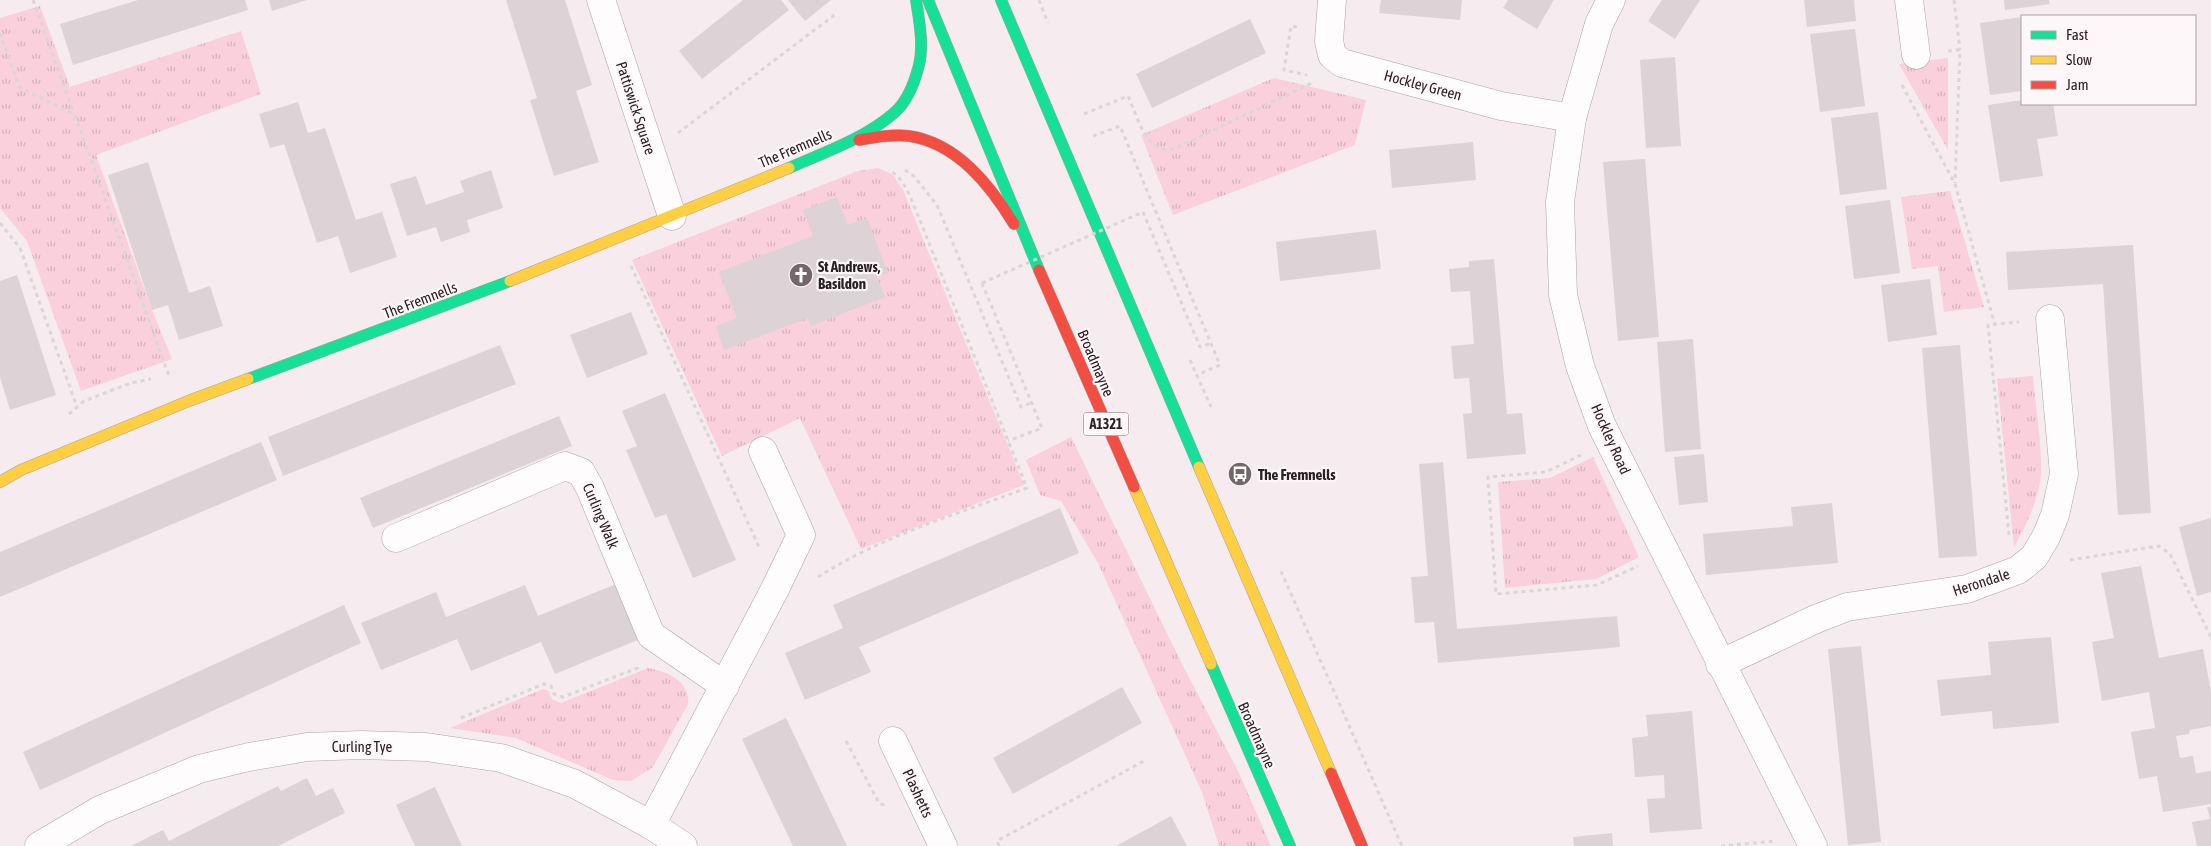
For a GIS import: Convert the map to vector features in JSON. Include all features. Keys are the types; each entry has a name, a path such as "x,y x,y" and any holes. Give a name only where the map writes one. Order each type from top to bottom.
{"main road":[{"name":"The Fremnells","path":"850,142 895,112 909,92 919,64 920,27 916,0"},
{"name":"Broadmayne","path":"928,0 1041,274 1290,846"},
{"path":"1001,0 1123,293 1362,846"},
{"name":"The Fremnells","path":"0,482 21,470 191,400 426,314 672,216 850,142 884,135 910,136 931,142 977,172 1010,216 1041,274"}],"street":[{"name":"Pattiswick Square","path":"601,0 672,216"},
{"name":"Hockley Green","path":"1332,0 1329,41 1332,54 1342,63 1501,106 1572,118"},
{"name":"Hockley Road","path":"1611,0 1599,24 1572,118 1560,202 1564,295 1580,366 1602,426 1813,846"},
{"path":"1909,0 1916,55"},
{"name":"Herondale","path":"1720,664 1816,619 1846,608 1967,590 2018,570 2034,557 2046,537 2054,515 2064,474 2050,318"},
{"path":"651,825 725,686 801,535 763,451"},
{"name":"Curling Walk","path":"396,538 565,466 581,472 590,488 651,636 725,686"},
{"name":"Plashetts","path":"893,741 943,846"},
{"name":"Curling Tye","path":"39,846 100,810 199,769 249,757 307,747 361,745 426,748 501,758 575,784 651,825 683,846"}],"path":[{"path":"33,0 169,376"},
{"path":"1039,0 1050,26"},
{"path":"1954,0 1960,50 1955,184"},
{"path":"673,137 838,13"},
{"path":"0,33 19,88 74,115"},
{"path":"1916,55 1960,50"},
{"path":"1084,114 1128,96 1149,142 1164,151 1174,149 1321,79"},
{"path":"1901,84 1955,184 1995,325 1988,325 2010,544"},
{"path":"1081,105 1087,121"},
{"path":"1093,136 1120,126 1220,365 1197,375"},
{"path":"1090,128 1096,142"},
{"path":"813,583 818,577 848,558 897,537 1027,488 916,210 906,188 895,173 886,167 893,166"},
{"path":"901,168 914,176 937,205 1021,407 1033,402"},
{"path":"1124,210 1132,228"},
{"path":"1008,441 1042,428 1033,402 982,284 1144,212 1200,348 1212,344"},
{"path":"0,223 20,248 77,407"},
{"path":"627,256 756,537 760,553"},
{"path":"1189,358 1212,410"},
{"path":"64,418 84,401 131,383 178,376"},
{"path":"1586,453 1546,472 1488,477 1496,594 1597,585 1646,563"},
{"path":"2062,561 2159,546 2170,554 2211,637"},
{"path":"1281,570 1402,846"},
{"path":"457,720 544,684 551,686 554,694 563,697 649,662"},
{"path":"999,846 997,841 1144,761"},
{"path":"1721,846 1776,840"}],"green space":[{"path":"40,6 70,87 241,31 261,94 96,155 152,310 172,359 81,391 27,241 0,208 0,18"},
{"path":"1948,58 1948,150 1899,64"},
{"path":"1274,78 1366,100 1355,145 1173,215 1141,135"},
{"path":"878,168 892,174 903,190 1024,485 861,549 800,418 722,456 632,260 858,171"},
{"path":"1950,191 1984,307 1944,312 1938,266 1912,269 1901,197"},
{"path":"2033,376 2040,449 2040,482 2032,511 2014,547 1997,379"},
{"path":"1071,437 1184,668 1238,771 1271,846 1219,846 1202,792 1098,563 1061,501 1040,495 1026,460"},
{"path":"1593,457 1639,557 1596,579 1505,588 1498,482 1550,478"},
{"path":"648,668 670,675 682,684 688,696 688,704 653,767 631,781 613,780 516,738 450,728 543,689 548,691 552,699 561,703"}],"building":[{"path":"138,0 245,0 248,10 73,65 60,24"},
{"path":"269,0 307,0 272,11"},
{"path":"506,0 565,0 592,85 576,91 599,162 554,176 530,100 537,98"},
{"path":"743,0 781,0 789,10 702,79 679,51"},
{"path":"788,0 831,0 805,21"},
{"path":"1381,0 1462,0 1460,20 1379,13"},
{"path":"1508,0 1554,0 1537,29 1503,8"},
{"path":"1662,0 1700,0 1675,39 1648,21"},
{"path":"1804,0 1854,0 1856,21 1807,27"},
{"path":"2004,0 2049,0 2050,4 2005,10"},
{"path":"2021,17 2021,91 1990,95 1980,23"},
{"path":"1250,19 1266,53 1152,108 1136,74"},
{"path":"1855,29 1865,106 1820,112 1810,34"},
{"path":"1675,57 1681,146 1646,148 1640,60"},
{"path":"2021,100 2021,105 2053,105 2058,136 2037,139 2043,176 2000,182 1988,105"},
{"path":"298,102 308,133 325,128 356,220 382,212 397,257 350,273 338,236 317,243 284,144 270,148 259,114"},
{"path":"1878,112 1887,189 1840,195 1831,118"},
{"path":"1473,142 1476,180 1392,188 1389,150"},
{"path":"1645,159 1659,337 1618,341 1603,162"},
{"path":"148,162 189,293 210,286 223,326 179,340 168,305 152,310 108,175"},
{"path":"491,170 503,208 467,220 470,232 441,242 436,227 407,236 390,184 416,176 426,205 464,192 460,181"},
{"name":"St Andrews, Basildon","path":"837,197 848,225 867,218 888,273 877,277 885,297 811,326 808,318 724,350 716,326 737,318 719,272 813,236 803,210"},
{"path":"1890,200 1900,273 1854,279 1845,206"},
{"path":"1376,230 1381,269 1280,281 1276,242"},
{"path":"2133,245 2151,513 2118,515 2103,284 2008,290 2006,252"},
{"path":"1494,259 1507,414 1522,413 1526,454 1467,459 1463,414 1472,413 1469,378 1454,379 1451,346 1474,344 1470,291 1451,292 1449,269 1469,267 1469,261"},
{"path":"17,275 56,395 10,410 0,377 0,281"},
{"path":"1930,279 1937,335 1888,342 1881,285"},
{"path":"631,312 648,354 587,378 570,335"},
{"path":"1693,339 1701,449 1665,452 1657,342"},
{"path":"500,345 516,384 283,476 268,437"},
{"path":"1960,345 1977,556 1939,558 1922,348"},
{"path":"665,393 736,560 693,578 666,514 655,518 626,450 637,446 622,411"},
{"path":"559,416 572,446 373,528 360,498"},
{"path":"261,442 277,480 0,597 0,552"},
{"path":"1704,454 1708,502 1679,505 1674,457"},
{"path":"1443,462 1457,629 1617,616 1620,647 1438,663 1434,622 1415,623 1411,577 1428,576 1419,464"},
{"path":"1832,503 1838,563 1706,575 1703,534 1793,526 1791,507"},
{"path":"1060,508 1079,553 859,647 871,672 805,700 785,653 843,628 833,605"},
{"path":"2211,518 2211,592 2197,596 2179,527"},
{"path":"2141,566 2159,658 2203,649 2211,692 2211,726 2190,730 2189,734 2176,736 2180,758 2193,756 2196,773 2211,771 2211,804 2163,812 2157,776 2139,779 2131,732 2155,728 2149,692 2102,701 2092,642 2114,638 2101,573"},
{"path":"616,584 640,639 555,674 541,642 471,671 457,639 381,670 361,623 436,592 446,617 525,585 538,616"},
{"path":"344,605 361,643 40,790 23,752"},
{"path":"2051,637 2059,723 1993,729 1992,711 1941,716 1937,680 1991,675 1988,642"},
{"path":"1861,646 1881,842 1848,845 1828,649"},
{"path":"1122,687 1142,723 1013,794 993,758"},
{"path":"1692,711 1702,829 1650,833 1647,799 1665,798 1664,775 1635,777 1632,738 1648,736 1646,715"},
{"path":"786,718 847,846 793,846 742,739"},
{"path":"307,778 316,796 333,788 345,813 278,846 131,846 163,830 169,841 278,786 281,791"},
{"path":"435,787 462,846 415,846 396,805"},
{"path":"2207,807 2211,807 2211,846 2197,846 2192,822 2210,819"},
{"path":"1171,816 1187,846 1116,846"},
{"path":"1612,833 1613,846 1574,846 1573,837"}],"traffic: fast":[{"path":"789,168 857,138 894,113 903,103 913,84 920,57 921,32 916,0"},
{"path":"928,0 1039,270"},
{"path":"1001,0 1199,467"},
{"path":"248,379 510,281"},
{"path":"1211,664 1290,846"}],"traffic: slow":[{"path":"510,281 789,168"},
{"path":"0,482 21,470 191,400 248,379"},
{"path":"1199,467 1331,773"},
{"path":"1134,487 1211,664"}],"traffic: jam":[{"path":"859,140 903,135 926,140 942,147 957,157 983,181 1014,224"},
{"path":"1039,270 1134,487"},
{"path":"1331,773 1362,846"}],"place":[{"name":"St Andrews, Basildon","path":"801,275"},
{"name":"The Fremnells","path":"1240,474"}]}
